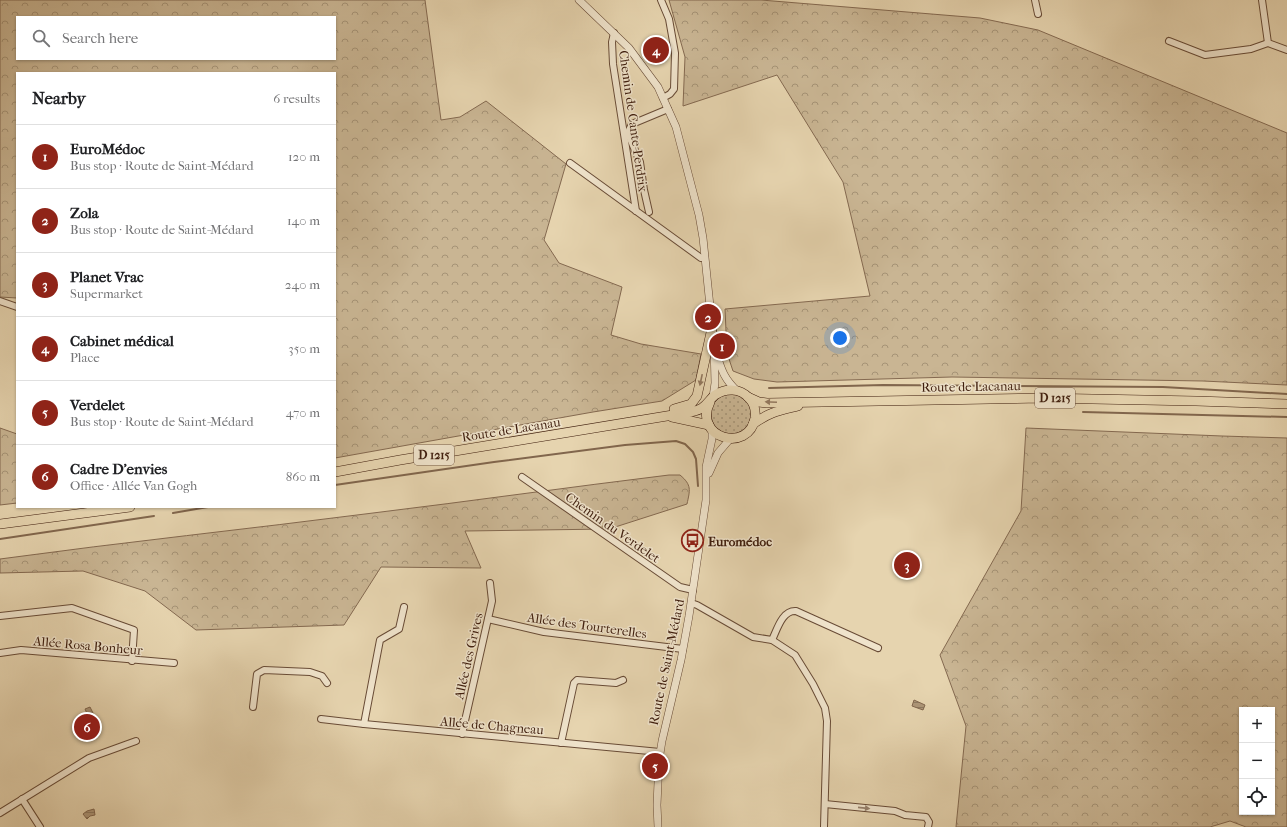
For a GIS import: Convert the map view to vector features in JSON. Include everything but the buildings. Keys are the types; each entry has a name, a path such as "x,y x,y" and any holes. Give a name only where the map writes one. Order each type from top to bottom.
{"main road":[{"path":"607,426 648,414 685,407 695,400 699,391 712,328"},
{"name":"Route de Lacanau","path":"336,472 668,417 696,411 722,391 736,390 759,402 767,403 1041,398 1287,404"},
{"path":"748,397 754,408 755,415 753,424"},
{"path":"710,427 706,413 711,400"},
{"name":"Route de Lacanau","path":"668,417 690,420 710,427 720,436 730,439 747,433 753,424 765,415 775,411 823,402"},
{"path":"0,524 122,508"}],"street":[{"path":"579,0 629,48 658,87 680,138 699,215 706,258 714,345 715,383 711,400"},
{"path":"661,0 669,19 675,53 674,89 670,94 663,98"},
{"path":"1035,0 1038,14"},
{"path":"1262,0 1268,43"},
{"name":"Chemin de Cante-Perdrix","path":"614,33 612,42 613,64 636,211"},
{"path":"1169,41 1205,55 1251,49 1268,43 1287,50"},
{"path":"649,212 640,162 629,136 629,130 632,124 668,109"},
{"path":"570,163 701,258 706,258"},
{"path":"0,301 16,306"},
{"path":"714,345 722,370 727,380 736,390"},
{"name":"Route de Saint-Médard","path":"658,827 657,806 660,752 665,723 683,650 694,590 706,500 706,467 712,439 710,427"},
{"name":"Route de Saint-Médard","path":"707,479 718,453 730,439"},
{"name":"Chemin du Verdelet","path":"522,477 680,587 694,590"},
{"name":"Allée des Grives","path":"462,734 492,601 490,583"},
{"path":"691,603 753,637 772,640 795,655 813,684 825,708 828,721 824,827"},
{"path":"364,724 380,640 399,629 404,607"},
{"path":"0,616 72,608 134,630 132,661"},
{"path":"772,640 787,613 796,611 878,648"},
{"name":"Allée des Tourterelles","path":"488,619 544,632 683,650"},
{"name":"Allée Rosa Bonheur","path":"0,653 21,650 132,661 174,663"},
{"path":"253,707 257,674 264,670 310,672 322,676 327,683"},
{"path":"561,743 574,683 577,680 616,683 623,680"},
{"name":"Allée de Chagneau","path":"321,719 462,734 660,752"},
{"path":"0,813 89,758 136,741"},
{"path":"22,799 40,827"},
{"path":"825,804 894,811 905,815 926,818 928,827"}],"green space":[{"path":"0,0 425,0 441,120 460,117 486,101 566,164 544,240 559,263 622,287 611,335 641,344 701,354 696,380 662,401 336,458 336,72 16,72 16,298 0,297"},
{"path":"669,0 761,0 980,18 1038,30 1287,133 1287,385 1203,381 952,377 777,382 754,379 733,371 727,353 725,309 870,296 843,182 777,75 683,106 685,57"},
{"path":"735,394 742,397 748,403 751,414 750,422 742,431 735,434 727,434 720,431 712,422 711,410 714,403 723,395"},
{"path":"0,428 16,434 16,503 0,505"},
{"path":"1026,428 1287,438 1287,827 1246,827 1230,821 1210,827 956,827 966,726 940,655 1021,511"},
{"path":"669,475 680,475 687,482 689,491 687,504 609,529 465,531 481,568 381,567 344,625 196,630 145,591 83,571 0,573 0,559"}],"shaded area":[{"path":"914,700 925,705 923,710 912,706"},
{"path":"90,707 95,717 90,720 85,709"},
{"path":"94,809 95,815 90,816 87,819 83,814"}],"waterway":[{"path":"769,388 883,385 1163,387 1287,394"},
{"path":"1083,412 1287,417"},
{"path":"336,485 625,445 676,441 685,444 693,452 696,459 698,486"},
{"path":"173,513 202,508"},
{"path":"0,539 154,516"}],"place":[{"name":"Cabinet médical","path":"656,50"},
{"name":"Zola","path":"708,317"},
{"name":"EuroMédoc","path":"722,346"},
{"name":"Euromédoc","path":"693,541"},
{"name":"Planet Vrac","path":"907,565"},
{"name":"Cadre D'envies","path":"87,727"},
{"name":"Verdelet","path":"655,766"}]}
